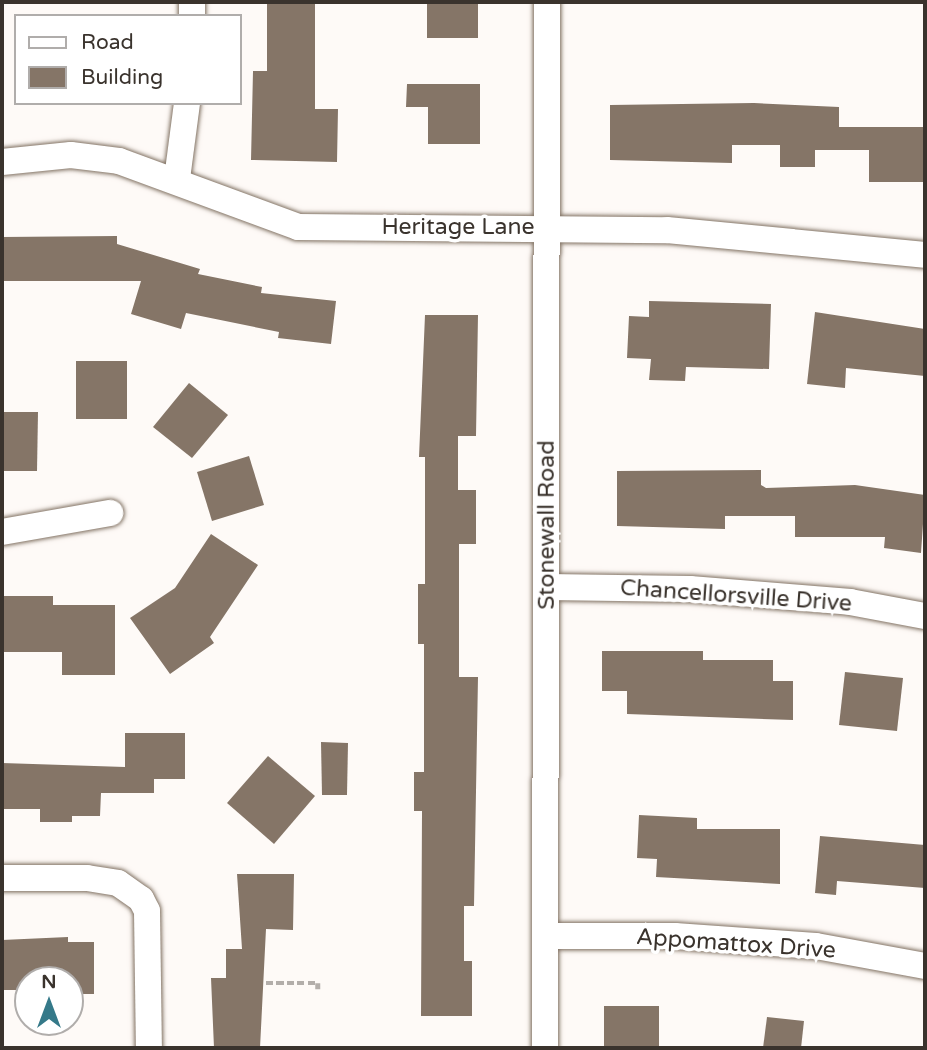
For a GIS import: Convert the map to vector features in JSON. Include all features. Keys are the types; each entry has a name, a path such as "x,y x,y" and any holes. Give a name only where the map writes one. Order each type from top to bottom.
{"street":[{"name":"Stonewall Road","path":"545,1048 547,2"},
{"path":"177,179 187,105"},
{"name":"Heritage Lane","path":"2,163 71,155 119,160 177,179 270,220 299,227 667,230 925,255"},
{"path":"2,532 110,513"},
{"name":"Chancellorsville Drive","path":"547,587 690,589 850,602 925,616"},
{"path":"2,878 118,883 147,911 149,1048"},
{"name":"Appomattox Drive","path":"545,936 675,936 816,946 925,966"}],"path":[{"path":"266,984 318,984 318,989"}],"building":[{"path":"267,2 315,2 315,109 338,109 337,162 251,160 253,71 267,71"},
{"path":"427,2 478,2 478,38 427,38"},
{"path":"407,84 480,84 480,144 428,144 428,107 406,107"},
{"path":"754,103 839,107 839,127 923,127 923,182 869,182 869,150 815,150 815,167 780,167 780,145 732,145 732,163 610,160 610,105"},
{"path":"117,236 117,244 200,269 198,274 262,287 261,293 336,301 331,344 278,338 279,332 186,313 181,329 131,314 141,281 2,281 2,237"},
{"path":"649,301 771,304 769,369 686,367 685,381 649,380 651,359 627,358 629,316 649,317"},
{"path":"815,312 925,329 925,376 846,368 845,388 807,384"},
{"path":"425,315 478,315 476,436 458,436 458,490 476,490 476,544 459,544 459,677 478,677 474,906 464,906 464,961 472,961 472,1016 421,1016 422,811 414,811 414,772 424,772 424,644 418,644 418,584 425,584 425,457 419,457"},
{"path":"76,361 127,361 127,419 76,419"},
{"path":"189,383 228,415 192,458 153,427"},
{"path":"2,412 38,412 37,471 2,471"},
{"path":"249,456 264,505 212,521 197,472"},
{"path":"761,470 761,485 766,488 855,485 925,495 921,553 884,548 885,537 795,537 795,516 725,516 725,529 617,526 617,471"},
{"path":"211,534 258,565 210,637 214,643 170,674 130,618 175,588"},
{"path":"2,596 53,596 53,605 115,605 115,675 62,675 62,652 2,652"},
{"path":"602,651 703,651 703,660 773,660 773,681 793,681 793,720 627,714 627,691 602,691"},
{"path":"845,672 903,678 897,731 839,725"},
{"path":"125,733 185,733 185,779 154,779 154,793 101,793 100,816 72,816 72,822 40,822 40,809 2,809 2,763 125,767"},
{"path":"321,742 348,743 347,795 322,795"},
{"path":"268,756 315,796 274,844 227,803"},
{"path":"639,815 697,818 697,829 780,829 780,884 656,877 657,859 637,858"},
{"path":"820,836 925,845 925,888 837,881 836,895 815,893"},
{"path":"237,874 294,874 293,930 266,929 260,1048 214,1048 211,978 226,978 226,949 242,949"},
{"path":"68,937 68,942 94,942 94,994 84,994 84,966 14,966 14,990 2,990 2,940"},
{"path":"604,1006 659,1006 659,1048 604,1048"},
{"path":"767,1017 804,1021 801,1048 763,1048"}]}
